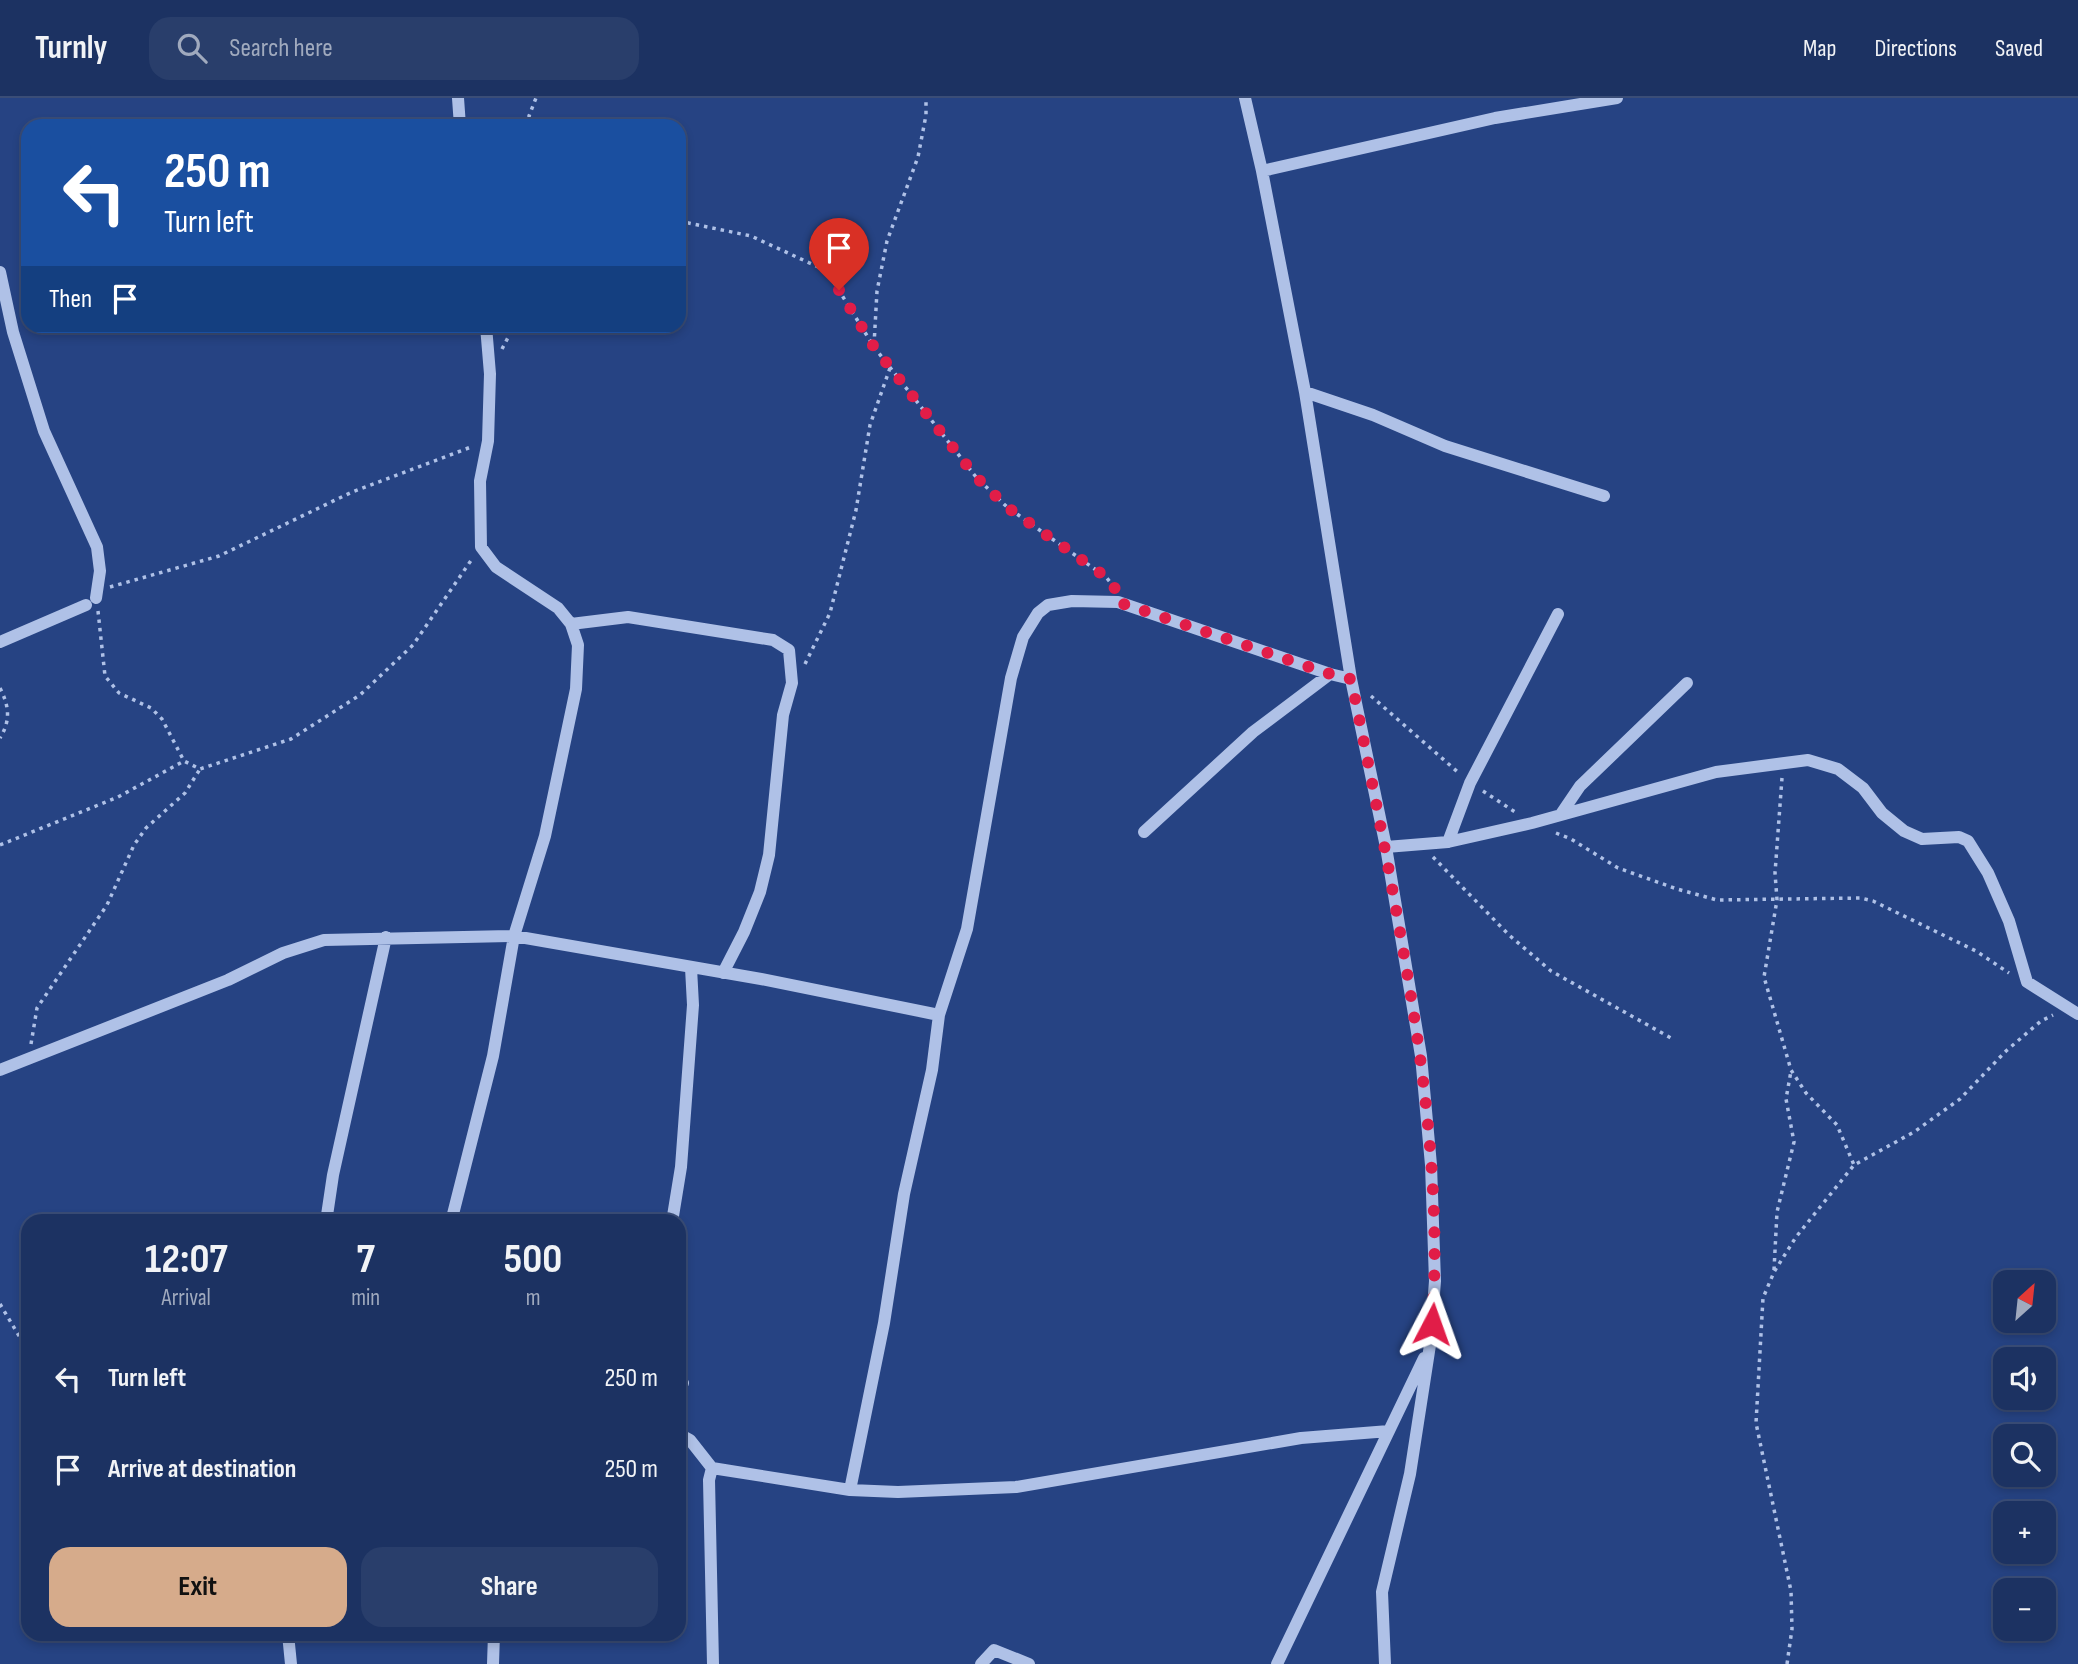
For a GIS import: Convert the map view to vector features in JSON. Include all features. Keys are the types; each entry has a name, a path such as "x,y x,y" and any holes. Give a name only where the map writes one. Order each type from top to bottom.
{"street":[{"path":"458,98 460,119"},
{"path":"1245,98 1305,392 1351,679 1386,847 1423,1070 1431,1165 1434,1268 1430,1345 1410,1474 1382,1592 1385,1664"},
{"path":"1262,171 1495,118 1617,98"},
{"path":"0,272 13,332 44,431 97,547 100,571 91,601 0,642"},
{"path":"453,1214 493,1056 514,936 545,836 576,690 578,645 570,624 558,608 496,567 481,547 480,481 488,441 490,374 486,333"},
{"path":"1305,392 1373,415 1446,446 1604,496"},
{"path":"850,1490 884,1324 904,1194 932,1070 939,1015 967,929 1011,678 1023,637 1038,613 1048,605 1072,601 1118,602 1351,679"},
{"path":"1448,842 1470,783 1558,614"},
{"path":"570,624 628,617 773,640 789,650 792,683 783,715 769,855 756,902 723,973"},
{"path":"1144,832 1253,732 1330,674"},
{"path":"1561,814 1580,786 1687,683"},
{"path":"1386,847 1448,842 1532,823 1716,772 1808,760 1838,769 1863,788 1882,813 1904,831 1922,839 1959,837 1968,841 1988,873 2009,921 2027,982 2073,1011"},
{"path":"0,1070 228,980 293,950 324,940 514,936 939,1015"},
{"path":"327,1214 333,1175 386,937"},
{"path":"673,1214 681,1167 693,1005 691,968"},
{"path":"1276,1663 1430,1345"},
{"path":"686,1438 712,1468 850,1490 898,1492 1016,1487 1301,1438 1389,1431"},
{"path":"712,1468 709,1480 713,1664"},
{"path":"289,1641 291,1664"},
{"path":"493,1664 494,1641"},
{"path":"981,1664 994,1650 1029,1664"}],"path":[{"path":"530,119 536,98"},
{"path":"874,347 877,291 887,241 918,157 926,115 926,98"},
{"path":"686,222 751,236 827,271 874,347 976,477 1007,507 1106,577 1117,591 1118,602"},
{"path":"792,683 808,659 830,613 856,510 870,425 890,368"},
{"path":"200,769 184,761 162,719 151,708 119,693 105,676 91,601 111,587 219,556 352,492 488,441"},
{"path":"29,1057 37,1008 107,905 134,845 146,828 185,793 200,769 291,738 360,695 413,645 481,547"},
{"path":"0,688 9,712 6,728 0,738"},
{"path":"1370,696 1470,783 1532,823 1571,839 1618,867 1677,889 1717,900 1861,898 1873,901 1976,951 2027,982"},
{"path":"0,845 118,797 184,761"},
{"path":"1783,762 1774,873 1777,900 1764,977 1791,1070 1806,1093 1837,1125 1854,1165"},
{"path":"1419,843 1509,935 1551,971 1671,1038"},
{"path":"1787,1664 1792,1629 1791,1591 1756,1423 1763,1298 1774,1272 1796,1237 1854,1165 1914,1132 1960,1099 2006,1051 2041,1021 2073,1011"},
{"path":"1774,1272 1777,1212 1794,1142 1786,1099 1791,1070"},
{"path":"0,1304 21,1339"}],"route":[{"path":"839,290 874,347 976,477 1007,507 1106,577 1117,591 1118,602 1351,679 1386,847 1421,1056 1431,1165 1435,1281 1432,1324"}]}
